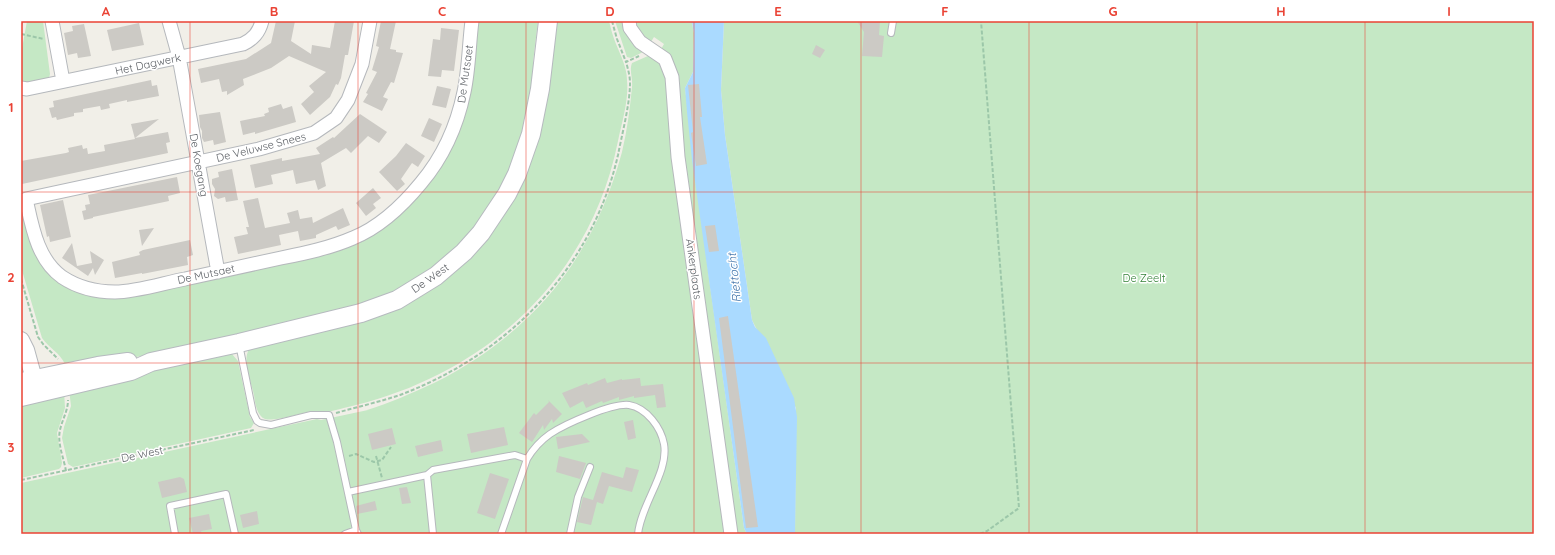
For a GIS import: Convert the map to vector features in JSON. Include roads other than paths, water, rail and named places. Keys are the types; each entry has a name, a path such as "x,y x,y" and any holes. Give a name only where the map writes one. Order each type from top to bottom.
{"main road":[{"name":"De West","path":"25,388 131,371 150,362 239,343 354,315 397,300 436,276 464,252 494,214 507,194 525,153 531,134 540,89 548,21"}],"street":[{"path":"52,21 64,81"},
{"name":"De Koegang","path":"169,21 179,57 218,272"},
{"name":"Het Dagwerk","path":"21,88 27,89 243,44 254,38 262,21"},
{"name":"De Veluwse Snees","path":"198,162 259,149 314,133 336,118 348,100 362,64 370,21"},
{"name":"De Mutsaet","path":"198,162 26,199 34,234 43,255 62,276 78,285 97,291 116,292 218,272 330,247 362,234 381,222 402,205 421,184 438,161 454,129 464,91 472,21"},
{"name":"Ankerplaats","path":"629,21 630,28 640,42 651,51 665,59 672,77 678,157 731,534"},
{"path":"21,340 26,350 25,388"}],"lane":[{"path":"891,33 892,21"},
{"path":"239,343 253,413 256,420 260,424 271,425 311,415 329,415 357,532 345,534"},
{"path":"501,534 527,459 534,448 549,434 567,425 591,415 619,406 628,405 641,409 658,428 662,436 664,450 664,461 648,500 638,534"},
{"path":"348,492 427,475 433,470 495,458 515,455 527,459"},
{"path":"570,534 578,497 590,467"},
{"path":"427,475 433,534"},
{"path":"175,534 170,506 226,494 235,534"}],"water":[{"name":"Riettocht","path":"674,21 724,21 721,90 725,135 752,320 755,327 766,338 794,398 797,417 795,534 747,534 744,528 692,160 687,112 685,88 693,72 694,33 692,23"}],"park label":[{"name":"De Zeelt","path":"1144,278"}]}
